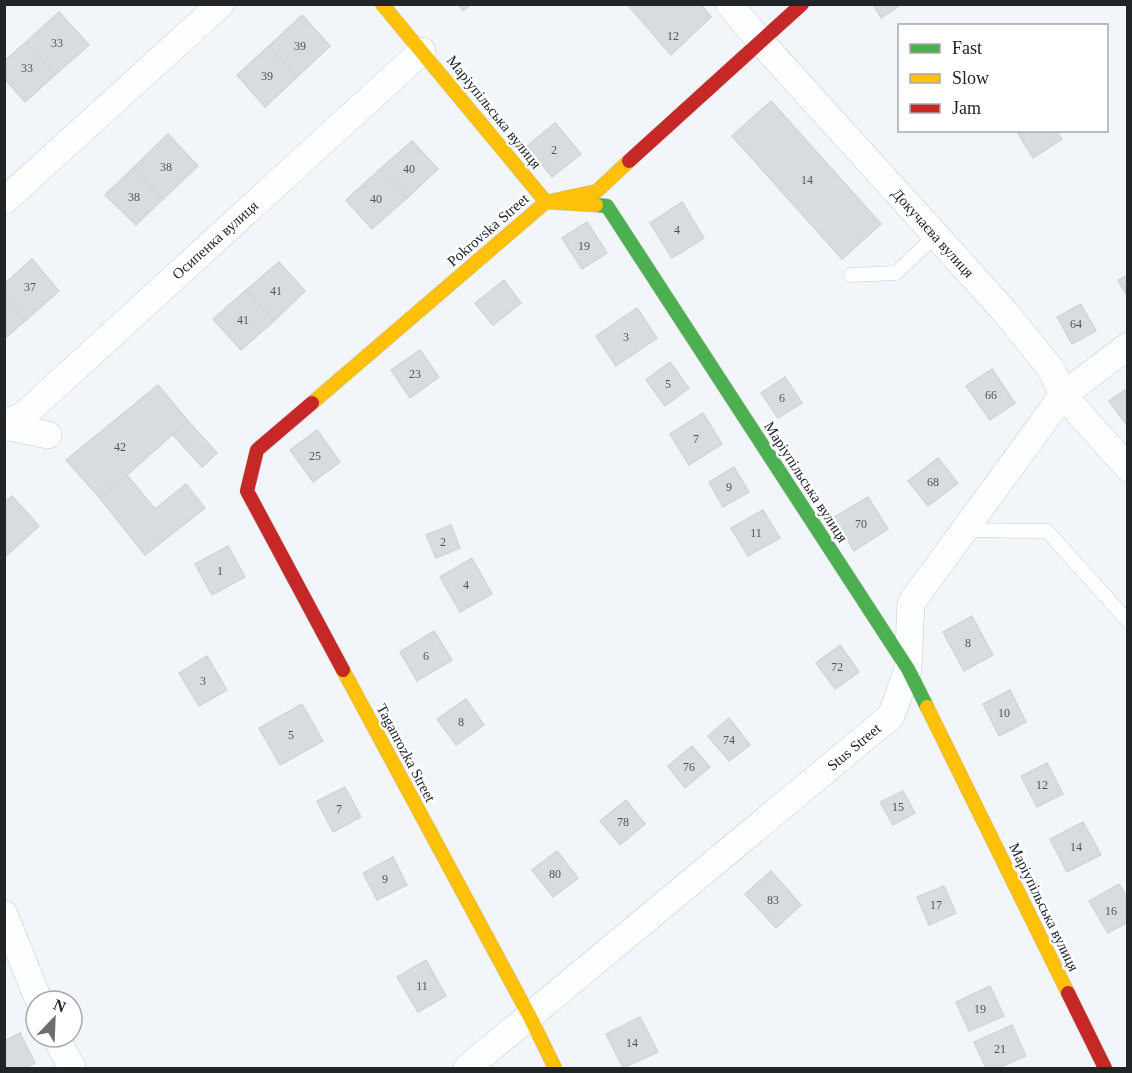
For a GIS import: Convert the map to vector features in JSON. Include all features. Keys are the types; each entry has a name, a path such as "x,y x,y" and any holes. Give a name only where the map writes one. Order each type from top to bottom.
{"street":[{"path":"4,201 221,4"},
{"name":"Маріупільська вулиця","path":"382,4 546,202 607,206 908,669 1105,1068"},
{"name":"Докучаєва вулиця","path":"729,4 1006,313 1051,369 1063,395 1128,468"},
{"name":"Pokrovska Street","path":"257,450 546,202 597,191 802,4"},
{"name":"Осипенка вулиця","path":"4,425 25,414 422,51"},
{"name":"Stus Street","path":"467,1068 891,716 908,669 911,603 1063,395 1128,346"},
{"path":"4,425 48,435"},
{"name":"Taganrozka Street","path":"257,450 247,491 530,1017 555,1068"},
{"path":"4,914 34,989"},
{"path":"62,1049 72,1068"}],"lane":[{"path":"851,275 896,273 936,235"},
{"path":"964,530 1047,531 1128,621"}],"building":[{"path":"458,4 471,4 463,11"},
{"path":"627,4 701,4 711,17 671,55"},
{"path":"873,4 902,4 881,18"},
{"path":"59,12 89,45 55,75 26,42"},
{"path":"302,15 330,46 297,77 269,46"},
{"path":"26,42 55,75 25,102 4,78 4,61"},
{"path":"269,46 297,77 265,107 237,75"},
{"path":"771,101 881,224 842,259 732,136"},
{"path":"555,123 581,154 552,177 527,146"},
{"path":"1017,132 1057,132 1062,139 1033,158"},
{"path":"168,134 198,166 163,199 133,168"},
{"path":"412,141 438,169 407,198 380,169"},
{"path":"133,168 163,199 136,225 105,195"},
{"path":"380,169 407,198 372,229 346,200"},
{"path":"682,202 704,238 672,258 650,223"},
{"path":"587,222 607,253 582,269 562,238"},
{"path":"32,259 59,291 25,321 4,298 4,284"},
{"path":"279,262 305,291 274,321 246,290"},
{"path":"1128,275 1128,298 1118,280"},
{"path":"504,280 521,303 493,325 475,303"},
{"path":"246,290 274,321 241,350 213,319"},
{"path":"4,298 25,321 4,339"},
{"path":"1081,304 1096,331 1072,344 1057,317"},
{"path":"637,308 657,338 616,366 596,336"},
{"path":"420,350 439,377 410,398 391,370"},
{"path":"670,362 689,388 665,406 646,380"},
{"path":"992,369 1015,403 990,420 966,386"},
{"path":"785,377 802,403 778,418 761,393"},
{"path":"158,385 188,421 99,497 66,460"},
{"path":"1128,388 1128,427 1109,401"},
{"path":"703,413 722,444 689,465 670,434"},
{"path":"188,421 217,453 202,467 173,435"},
{"path":"317,430 340,462 313,482 290,450"},
{"path":"938,458 958,483 928,506 908,481"},
{"path":"734,467 749,492 723,507 709,482"},
{"path":"127,475 155,509 186,484 205,508 145,555 99,497"},
{"path":"12,496 39,526 4,558 4,502"},
{"path":"868,497 888,529 854,551 833,518"},
{"path":"763,510 780,538 748,556 731,528"},
{"path":"451,525 460,548 436,558 426,535"},
{"path":"228,546 245,577 212,595 195,564"},
{"path":"472,558 492,594 460,612 440,577"},
{"path":"972,616 993,655 964,671 943,632"},
{"path":"434,631 452,660 417,681 400,652"},
{"path":"840,645 859,672 835,689 816,663"},
{"path":"207,656 227,690 199,706 179,673"},
{"path":"1010,690 1026,722 999,736 983,704"},
{"path":"466,699 484,725 456,745 437,719"},
{"path":"302,704 323,741 280,765 259,728"},
{"path":"729,718 750,745 729,761 708,736"},
{"path":"692,746 710,767 685,788 668,766"},
{"path":"1047,763 1063,794 1037,807 1021,776"},
{"path":"345,787 361,817 333,832 317,801"},
{"path":"903,791 915,813 893,825 880,802"},
{"path":"626,800 645,824 620,845 600,821"},
{"path":"1083,822 1101,855 1067,872 1050,839"},
{"path":"557,851 578,878 553,897 532,870"},
{"path":"393,857 407,885 377,900 363,873"},
{"path":"771,871 801,905 776,928 745,894"},
{"path":"1119,884 1128,899 1128,922 1108,933 1089,901"},
{"path":"944,886 956,913 929,925 917,897"},
{"path":"426,960 446,996 418,1012 397,977"},
{"path":"990,986 1004,1016 969,1031 956,1002"},
{"path":"640,1017 658,1052 623,1068 606,1034"},
{"path":"1012,1025 1026,1056 998,1068 986,1068 974,1042"},
{"path":"20,1033 24,1041 24,1049 28,1049 35,1063 25,1068 4,1068 4,1041"}],"traffic: fast":[{"path":"596,205 607,206 908,669 927,707"}],"traffic: slow":[{"path":"382,4 546,202 596,205"},
{"path":"312,403 546,202 597,191 629,161"},
{"path":"343,670 530,1017 555,1068"},
{"path":"927,707 1068,993"}],"traffic: jam":[{"path":"629,161 802,4"},
{"path":"312,403 257,450 247,491 343,670"},
{"path":"1068,993 1105,1068"}]}
